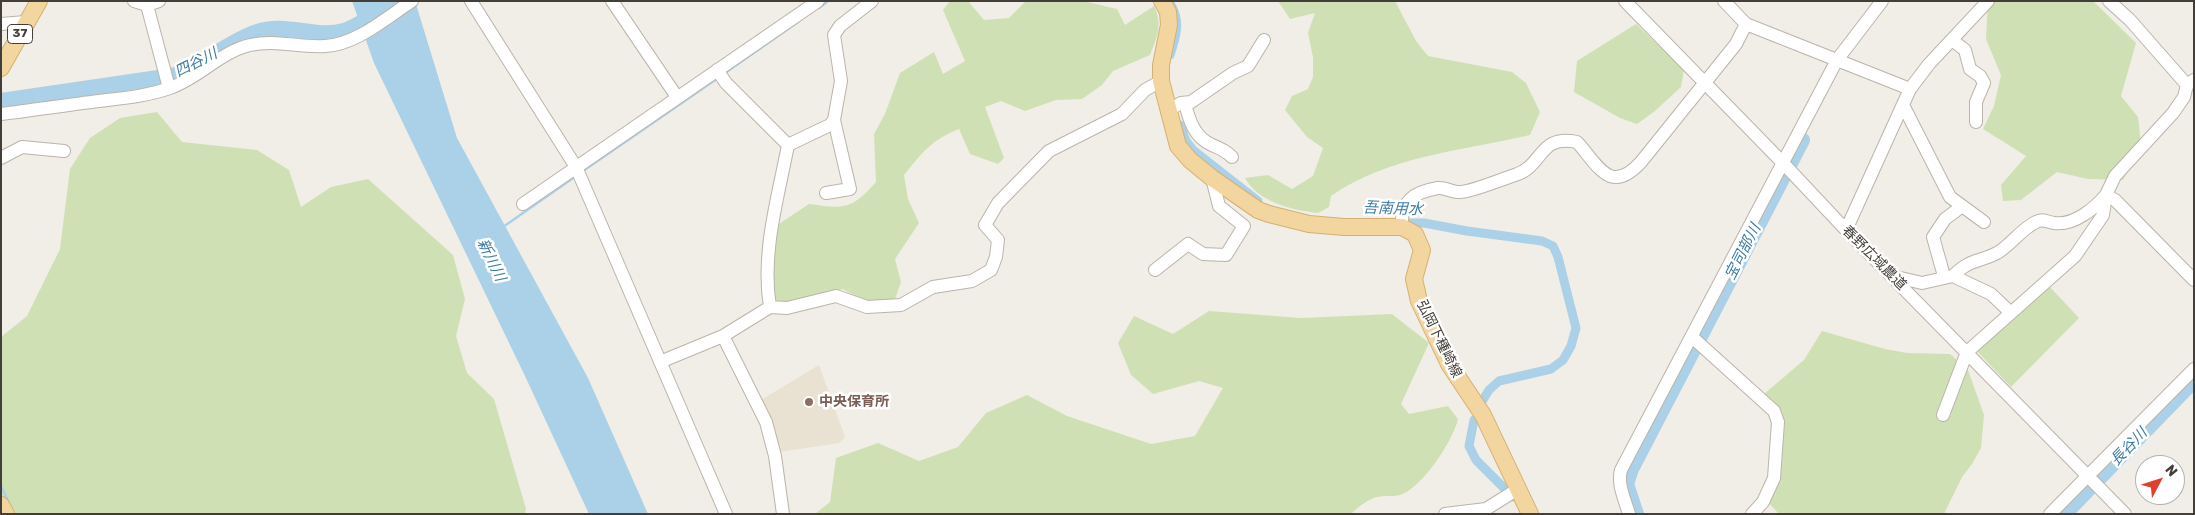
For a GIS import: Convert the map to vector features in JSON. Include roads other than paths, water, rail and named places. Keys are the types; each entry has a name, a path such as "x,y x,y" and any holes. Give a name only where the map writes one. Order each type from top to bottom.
{"main road":[{"name":"37","path":"1,68 39,1"},
{"path":"1162,1 1168,12 1170,25 1161,65 1161,81 1176,106 1178,146 1190,160 1258,210 1280,218 1309,224 1344,227 1402,221"},
{"name":"弘岡下種崎線","path":"1402,221 1415,234 1422,250 1414,279 1419,301 1449,364 1483,415 1513,492 1530,514"},
{"path":"1,504 6,514"}],"street":[{"path":"134,1 147,5 159,1"},
{"path":"1,114 137,96 168,84 185,81 231,51 248,45 268,41 325,46 340,44 359,35 412,1"},
{"path":"470,1 578,172 726,514"},
{"path":"612,1 676,96"},
{"path":"524,204 578,172 676,96 818,1"},
{"path":"826,193 850,189 834,120 842,81 834,35 840,26 872,1"},
{"name":"春野広域農道","path":"1625,1 1788,167 1846,230 2125,514"},
{"path":"1724,1 1746,24 1910,89"},
{"path":"1629,514 1619,477 1621,470 1692,337 1788,167 1837,60 1882,1"},
{"path":"1846,230 1910,89 1929,64 1988,1"},
{"path":"1892,276 1922,282 1949,276 1965,264 1996,254 2035,222 2044,220 2056,223 2072,220 2097,206 2106,195 2115,176 2173,113 2184,97 2190,82 2109,1"},
{"path":"147,5 168,84"},
{"path":"1,24 26,22"},
{"path":"1402,221 1407,201 1414,196 1439,188 1460,193 1516,175 1526,170 1545,146 1554,142 1566,140 1577,142 1592,164 1602,173 1619,177 1628,175 1641,162 1736,44 1746,24"},
{"path":"1232,156 1222,147 1212,145 1200,136 1176,106 1191,102 1233,73 1248,66 1264,40"},
{"path":"1952,40 1965,50 1970,69 1980,76 1984,83 1976,102 1976,122"},
{"path":"717,70 726,82 788,145"},
{"path":"660,362 723,336 770,307 787,308 836,296 867,306 902,305 933,287 972,281 991,270 996,257 998,240 985,224 998,202 1049,151 1122,114 1145,90 1161,81"},
{"path":"1903,105 1950,197 1984,222"},
{"path":"788,145 830,125 834,120"},
{"path":"770,307 767,260 788,145"},
{"path":"1,158 22,147 64,151"},
{"path":"1155,270 1188,244 1203,254 1226,255 1244,226 1219,206 1212,178"},
{"path":"2106,195 2115,200 2194,280"},
{"path":"1943,415 1967,352 2075,256 2102,215 2106,195"},
{"path":"1961,206 1945,219 1933,237 1949,276 1991,294 2011,313"},
{"path":"723,336 766,422 774,456 783,514"},
{"path":"1692,337 1774,411 1778,422 1774,478 1763,502 1752,514"},
{"path":"2050,514 2194,369"},
{"path":"1445,514 1486,509 1513,492"}],"water":[{"name":"新川川","path":"352,1 415,1 457,138 588,378 648,514 589,514 525,376 374,63"}],"waterway":[{"path":"819,8 828,1"},
{"name":"吾南用水","path":"1170,55 1176,36 1177,24 1171,5"},
{"name":"四谷川","path":"1,101 172,76 183,72 246,36 257,32 268,29 290,29 333,33 344,31 378,13"},
{"path":"725,73 798,22"},
{"path":"583,171 718,78"},
{"name":"吾南用水","path":"1180,125 1186,141 1193,150 1258,201"},
{"name":"宝司部川","path":"1636,514 1626,484 1631,469 1802,140"},
{"path":"503,227 576,176"},
{"name":"吾南用水","path":"1400,223 1424,223 1542,241 1553,246 1558,257 1576,328 1571,346 1563,360 1551,369 1499,381 1489,390 1481,403"},
{"name":"長谷川","path":"2064,514 2194,380"},
{"name":"吾南用水","path":"1474,420 1469,446 1476,460 1513,497"},
{"path":"1,486 9,503"}],"place":[{"name":"中央保育所","path":"809,402"}]}
